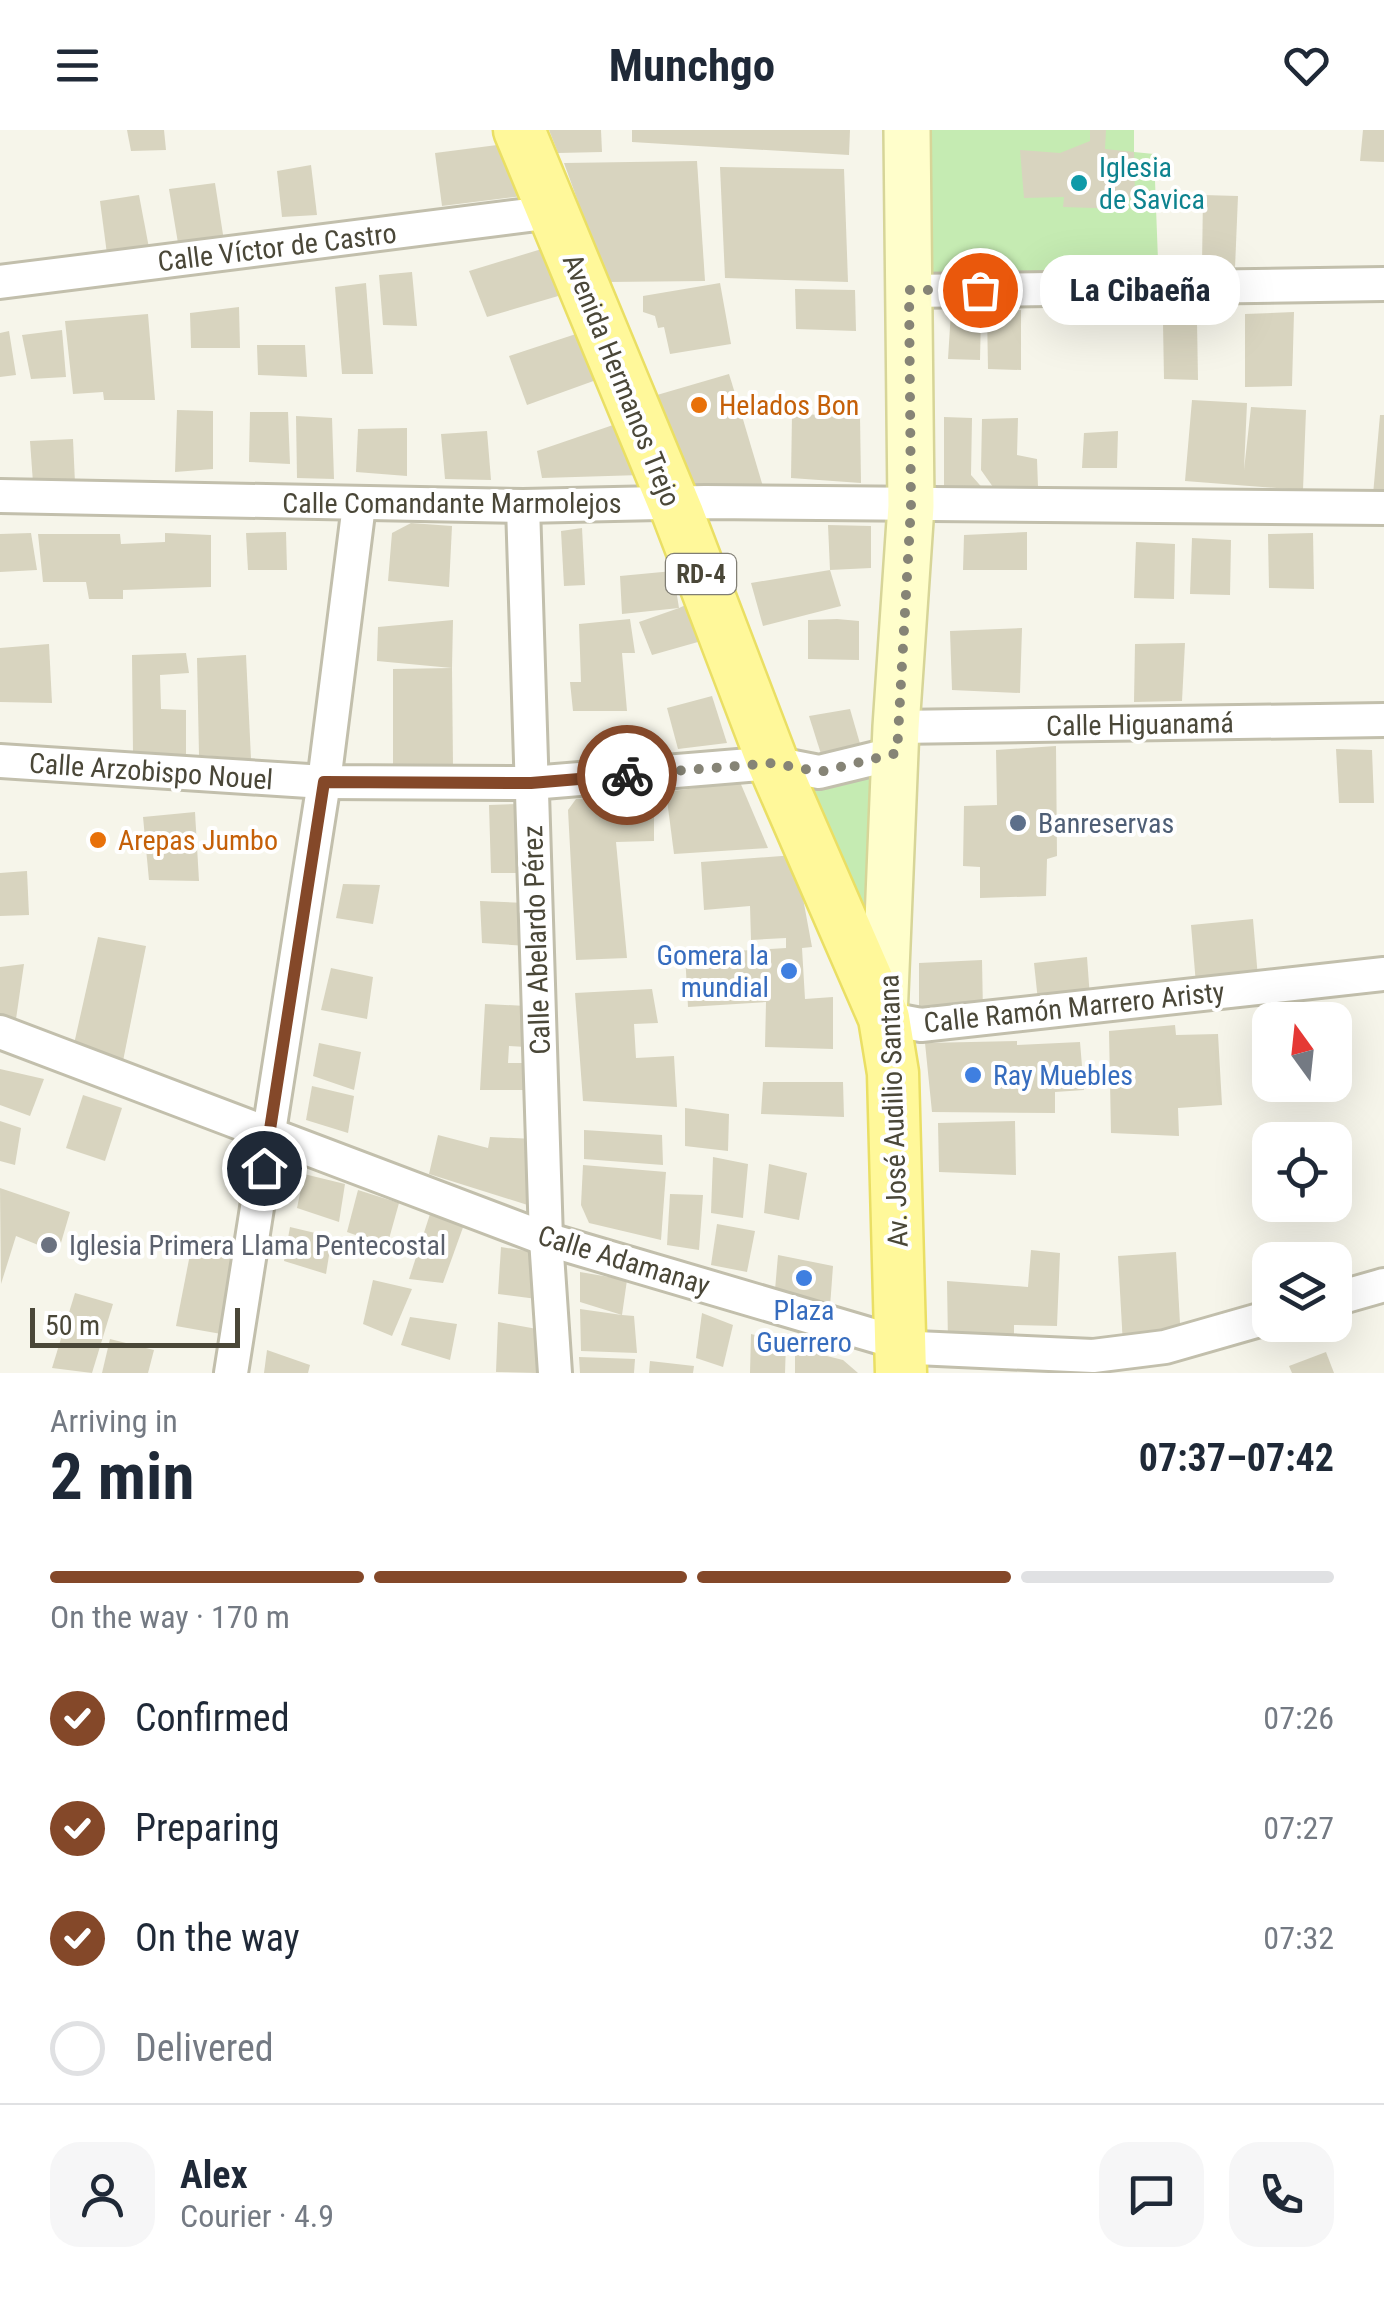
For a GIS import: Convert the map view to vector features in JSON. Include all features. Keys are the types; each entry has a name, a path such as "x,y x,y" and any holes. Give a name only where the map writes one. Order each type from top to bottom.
{"main road":[{"name":"Avenida Hermanos Trejo","path":"519,130 672,502 773,763 884,1018"},
{"name":"Av. José Audilio Santana","path":"884,1018 911,506 907,130"},
{"path":"884,1018 876,1083 886,1356"}],"street":[{"name":"Calle Víctor de Castro","path":"0,282 553,212"},
{"path":"909,290 1384,284"},
{"name":"Calle Comandante Marmolejos","path":"0,496 360,505 672,502 1384,508"},
{"path":"231,1373 324,782 360,505"},
{"name":"Calle Abelardo Pérez","path":"523,506 546,1239 556,1373"},
{"name":"Calle Higuanamá","path":"896,740 1384,720"},
{"name":"Calle Arzobispo Nouel","path":"0,761 324,782 531,783 773,763 820,772 896,740"},
{"name":"Calle Ramón Marrero Aristy","path":"884,1018 922,1025 1384,974"},
{"name":"Calle Adamanay","path":"0,1032 546,1239 886,1356 1170,1360 1252,1326"},
{"path":"1352,1294 1384,1285"}],"green space":[{"path":"907,130 1134,130 1134,152 1154,154 1159,287 909,291"},
{"path":"897,753 884,1018 784,765"}],"building":[{"path":"127,130 164,130 166,150 131,151"},
{"path":"549,130 601,130 602,152 558,153"},
{"path":"632,130 850,130 849,155 632,142"},
{"name":"Iglesia de Savica","path":"1090,130 1106,130 1105,149 1134,152 1135,198 1127,198 1125,209 1063,207 1064,197 1024,198 1020,150 1060,153 1090,141"},
{"path":"1363,130 1384,130 1384,162 1360,161"},
{"path":"505,144 523,196 442,206 435,153"},
{"path":"697,161 705,281 607,282 564,163"},
{"path":"311,165 317,215 282,217 277,171"},
{"path":"720,167 844,169 848,282 725,278"},
{"path":"215,183 224,241 178,243 169,189"},
{"path":"139,195 149,248 107,254 100,201"},
{"path":"1203,195 1238,196 1235,268 1202,267"},
{"path":"545,248 565,294 487,317 469,271"},
{"path":"412,272 417,326 383,325 379,275"},
{"path":"366,283 373,374 342,374 335,287"},
{"path":"720,283 731,344 670,354 664,327 658,328 655,316 643,312 643,296"},
{"path":"795,289 855,290 856,331 796,329"},
{"path":"239,307 240,348 191,348 190,313"},
{"path":"1021,310 1021,370 988,369 987,313"},
{"path":"951,311 981,314 980,360 948,359"},
{"path":"1294,312 1292,386 1245,387 1245,314"},
{"path":"148,314 155,400 104,400 103,392 73,394 65,321"},
{"path":"1197,321 1198,380 1164,379 1163,323"},
{"path":"62,330 66,377 31,379 22,335"},
{"path":"9,331 16,375 0,377 0,333"},
{"path":"579,333 599,379 527,405 509,356"},
{"path":"257,345 305,345 307,377 258,375"},
{"path":"729,374 764,490 703,492 686,481 668,435 657,395"},
{"path":"1192,400 1247,403 1244,470 1251,407 1306,410 1303,490 1185,481"},
{"path":"177,410 213,411 213,469 175,472"},
{"path":"250,412 288,412 290,464 249,462"},
{"path":"792,414 860,416 861,483 791,478"},
{"path":"1380,415 1384,415 1384,496 1373,495"},
{"path":"296,416 332,418 334,479 297,478"},
{"path":"944,417 972,418 971,475 986,492 944,490"},
{"path":"1018,418 1017,455 1037,459 1038,487 993,487 981,470 982,419"},
{"path":"616,424 641,475 542,478 537,451"},
{"path":"407,428 407,476 356,472 358,429"},
{"path":"487,431 491,480 445,479 441,434"},
{"path":"1118,431 1117,468 1082,468 1084,433"},
{"path":"73,439 75,483 33,483 30,441"},
{"path":"411,523 452,526 449,587 388,581 392,533"},
{"path":"828,525 871,526 871,568 830,570"},
{"path":"582,528 585,585 564,586 561,531"},
{"path":"286,532 287,570 248,570 246,533"},
{"path":"1027,532 1027,570 963,570 964,535"},
{"path":"31,533 37,570 0,572 0,534"},
{"path":"165,533 211,535 211,587 123,590 123,599 89,599 86,582 43,582 38,534 120,534 121,544 165,542"},
{"path":"1313,533 1314,589 1269,588 1268,534"},
{"path":"1192,538 1231,540 1230,595 1190,594"},
{"path":"1136,542 1175,544 1174,599 1134,598"},
{"path":"830,570 841,606 763,626 751,583"},
{"path":"673,571 679,608 622,614 620,576"},
{"path":"688,604 705,640 652,655 639,622"},
{"path":"630,619 635,653 622,653 627,711 573,711 570,682 581,682 579,624"},
{"path":"453,620 452,668 377,661 378,627"},
{"path":"808,620 859,621 859,660 808,659"},
{"path":"1022,628 1020,693 952,690 950,631"},
{"path":"1185,643 1182,701 1134,702 1135,644"},
{"path":"49,644 52,703 0,702 0,648"},
{"path":"186,653 189,673 160,675 161,709 186,710 186,758 133,753 132,655"},
{"path":"246,655 251,759 199,755 197,658"},
{"path":"452,668 453,766 393,766 393,669"},
{"path":"712,696 727,743 678,749 667,708"},
{"path":"850,709 861,747 821,754 809,716"},
{"path":"1056,746 1057,856 1047,859 1046,896 980,898 980,867 963,866 964,806 997,805 996,750"},
{"path":"1336,749 1372,750 1374,803 1339,803"},
{"path":"740,782 768,848 674,854 666,792"},
{"path":"654,794 654,841 616,842 627,958 576,960 568,810 576,799"},
{"path":"519,804 522,873 491,873 489,805"},
{"path":"195,812 199,881 149,880 143,817"},
{"path":"795,855 812,947 802,948 805,999 833,997 833,1049 765,1047 766,1002 688,1007 685,954 786,948 786,938 751,940 750,906 704,910 701,862"},
{"path":"27,871 29,915 0,916 0,873"},
{"path":"343,884 380,885 373,924 336,918"},
{"path":"480,901 526,903 527,946 482,943"},
{"path":"1253,919 1258,978 1196,984 1191,925"},
{"path":"98,937 146,946 123,1061 74,1044"},
{"path":"1087,957 1090,998 1038,1001 1034,963"},
{"path":"982,960 983,1013 919,1014 919,963"},
{"path":"24,964 16,1019 0,1014 0,967"},
{"path":"331,968 373,977 367,1019 321,1010"},
{"path":"652,989 658,1023 634,1024 636,1058 674,1056 677,1107 583,1101 575,993"},
{"path":"485,1004 526,1006 526,1047 509,1046 508,1063 528,1063 528,1090 480,1090"},
{"path":"1175,1025 1176,1035 1218,1034 1222,1105 1178,1108 1179,1136 1111,1133 1109,1031"},
{"path":"1017,1041 1017,1045 1080,1042 1084,1090 1055,1092 1055,1113 932,1112 925,1043"},
{"path":"319,1043 361,1052 354,1090 313,1076"},
{"path":"0,1069 44,1079 30,1116 0,1105"},
{"path":"763,1082 843,1082 844,1117 761,1114"},
{"path":"312,1086 354,1096 348,1133 306,1120"},
{"path":"83,1095 122,1108 105,1161 66,1148"},
{"path":"685,1108 729,1114 728,1151 685,1146"},
{"path":"0,1121 21,1128 15,1165 0,1161"},
{"path":"1015,1121 1016,1175 939,1172 938,1123"},
{"path":"584,1130 662,1135 663,1165 584,1159"},
{"path":"438,1135 488,1148 490,1137 535,1139 537,1208 429,1174"},
{"path":"713,1157 748,1164 743,1218 711,1213"},
{"path":"769,1164 807,1173 799,1220 764,1213"},
{"path":"583,1165 666,1172 661,1240 589,1223 581,1205"},
{"path":"304,1174 345,1184 339,1222 297,1208"},
{"name":"Iglesia Primera Llama Pentecostal","path":"0,1188 70,1212 58,1253 16,1236 1,1284"},
{"path":"358,1190 399,1203 387,1246 347,1232"},
{"path":"670,1194 703,1195 699,1250 667,1245"},
{"path":"431,1211 466,1219 443,1283 409,1279"},
{"path":"717,1224 755,1231 747,1272 711,1265"},
{"path":"290,1227 332,1237 326,1274 284,1261"},
{"path":"193,1239 242,1250 227,1335 176,1326"},
{"path":"501,1247 539,1253 537,1299 498,1294"},
{"path":"1031,1250 1060,1253 1057,1326 1014,1325 1014,1348 948,1343 947,1281 1028,1287"},
{"path":"1176,1252 1181,1341 1123,1345 1118,1256"},
{"name":"Plaza Guerrero","path":"778,1255 833,1266 830,1307 775,1290"},
{"path":"580,1272 627,1280 622,1315 580,1302"},
{"path":"373,1280 412,1289 392,1336 363,1324"},
{"path":"75,1293 113,1304 92,1373 52,1368"},
{"path":"580,1309 634,1316 637,1353 581,1351"},
{"path":"702,1313 733,1325 723,1367 696,1358"},
{"path":"410,1317 457,1324 450,1360 401,1345"},
{"path":"498,1322 537,1329 537,1373 496,1372"},
{"path":"751,1334 786,1343 785,1373 750,1373"},
{"path":"110,1339 154,1350 148,1373 102,1373"},
{"path":"795,1348 843,1360 858,1373 795,1373"},
{"path":"267,1350 310,1365 308,1373 264,1373"},
{"path":"1326,1352 1334,1373 1292,1373 1289,1366"},
{"path":"579,1357 635,1359 634,1373 580,1373"},
{"path":"650,1361 694,1366 693,1373 649,1373"}],"way so far":[{"path":"627,775 773,763 801,772 820,772 897,753 911,506 909,290 980,290"}],"place":[{"name":"Iglesia de Savica","path":"1079,183"},
{"name":"La Cibaeña","path":"980,290"},
{"name":"Helados Bon","path":"699,405"},
{"name":"Banreservas","path":"1018,823"},
{"name":"Arepas Jumbo","path":"98,840"},
{"name":"Gomera la mundial","path":"789,971"},
{"name":"Ray Muebles","path":"973,1075"},
{"name":"Iglesia Primera Llama Pentecostal","path":"49,1245"},
{"name":"Plaza Guerrero","path":"804,1278"}],"route":[{"path":"264,1168 324,782 531,783 627,775"}]}
